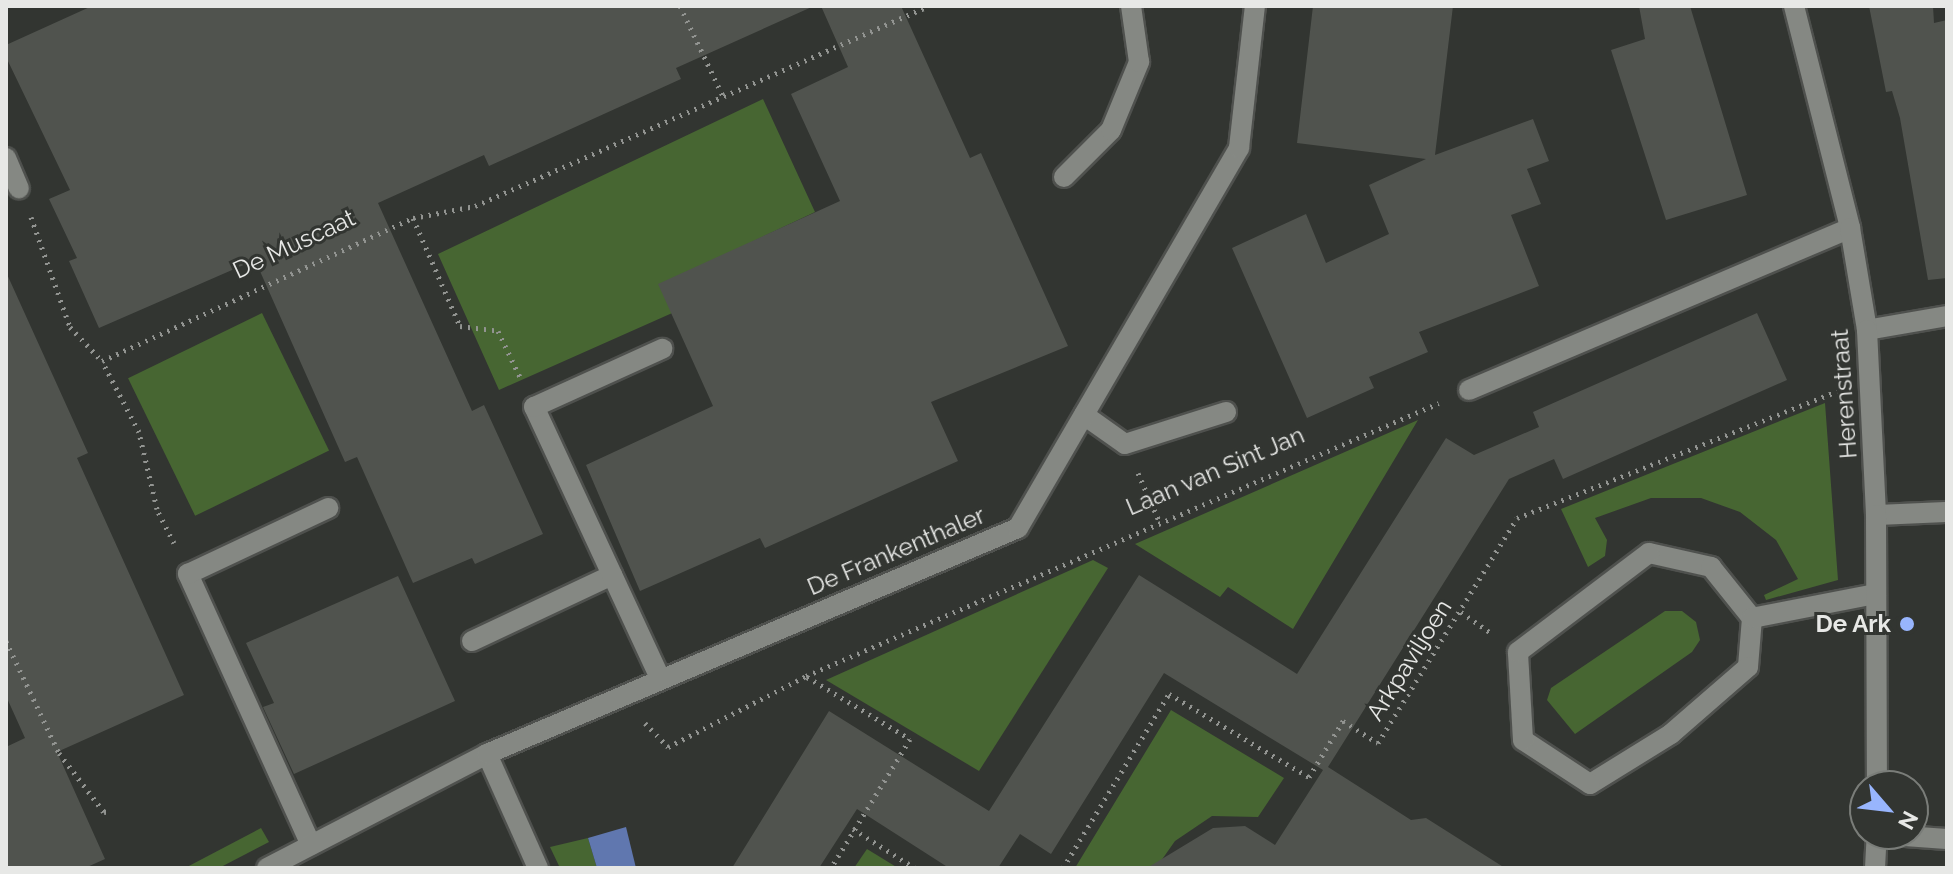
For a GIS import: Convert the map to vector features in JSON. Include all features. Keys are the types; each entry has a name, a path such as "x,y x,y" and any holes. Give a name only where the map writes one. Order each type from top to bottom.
{"street":[{"path":"1064,177 1111,130 1139,62 1131,6"},
{"name":"De Frankenthaler","path":"267,868 487,754 1018,528 1239,148 1255,6"},
{"name":"Herenstraat","path":"1794,6 1850,228 1867,330 1872,377 1876,515 1877,770"},
{"path":"6,158 19,188"},
{"path":"1469,390 1850,228"},
{"path":"1867,330 1947,316"},
{"path":"660,678 534,407 662,349"},
{"path":"1084,415 1125,444 1226,412"},
{"path":"311,845 188,574 328,508"},
{"path":"1876,515 1947,512"},
{"path":"1649,553 1711,567 1752,618 1748,667 1671,734 1590,784 1523,740 1518,652 1649,553"},
{"path":"472,641 612,575"},
{"path":"1752,618 1876,594"},
{"path":"487,754 538,868"}],"path":[{"path":"680,6 723,96 929,6"},
{"name":"De Muscaat","path":"102,361 413,218 475,206 723,96"},
{"path":"19,188 70,327 102,361 139,432 157,509 188,574"},
{"path":"413,218 460,326 498,331 534,407"},
{"name":"Arkpaviljoen","path":"1063,868 1169,694 1309,777 1343,721 1378,743 1517,518 1872,377"},
{"name":"Laan van Sint Jan","path":"622,699 668,747 806,676 1469,390"},
{"path":"1125,444 1160,523"},
{"path":"6,641 59,753 104,812 111,811"},
{"path":"806,676 910,739 831,868"},
{"path":"853,829 915,868"}],"green space":[{"path":"763,99 815,212 682,275 688,306 499,390 438,254"},
{"path":"262,313 329,451 195,516 128,378"},
{"path":"1825,403 1838,580 1766,600 1764,595 1798,579 1776,540 1740,512 1701,498 1651,498 1595,518 1607,540 1605,556 1588,567 1561,509"},
{"path":"1418,420 1293,629 1228,587 1220,597 1135,544"},
{"path":"1093,560 1108,568 979,771 826,680"},
{"path":"1665,611 1682,611 1696,622 1700,640 1692,652 1575,734 1547,700 1551,688"},
{"path":"1171,710 1284,778 1258,817 1212,816 1175,841 1156,868 1075,868"},
{"path":"261,828 269,842 219,868 185,868"},
{"path":"588,838 597,868 560,868 550,847"},
{"path":"867,849 898,868 854,868"}],"water":[{"path":"626,827 636,868 597,868 588,838"}],"building":[{"path":"92,6 814,6 676,68 681,79 489,166 484,155 378,203 472,411 484,405 543,534 475,564 472,558 413,583 357,457 345,462 255,260 99,328 69,261 77,258 49,199 70,190 6,57 6,45"},
{"path":"821,6 901,6 970,158 981,153 1068,346 931,402 958,461 765,548 760,538 640,591 586,465 713,406 658,284 840,201 791,94 848,67"},
{"path":"1313,6 1453,6 1435,155 1533,119 1549,161 1527,169 1541,204 1511,215 1539,286 1419,332 1428,352 1369,377 1374,388 1307,418 1232,248 1306,214 1326,263 1389,234 1369,185 1426,159 1297,143"},
{"path":"1639,6 1690,6 1747,195 1666,220 1611,50 1645,39"},
{"path":"1869,6 1933,6 1934,23 1947,20 1947,278 1928,280 1900,118 1892,91 1886,92"},
{"path":"6,272 88,453 77,458 184,695 57,752 105,859 85,868 6,868 6,747 25,738 6,696"},
{"path":"1757,313 1787,380 1563,479 1554,459 1509,479 1328,767 1411,820 1426,818 1505,868 1147,868 1213,828 1245,826 1275,845 1323,770 1164,673 1051,854 1020,834 998,868 949,868 857,809 819,868 732,868 829,711 989,811 1139,575 1297,674 1446,438 1474,455 1539,427 1533,412"},
{"path":"398,576 455,701 294,774 263,707 274,703 246,643"}],"place":[{"name":"De Ark","path":"1907,624"}]}
